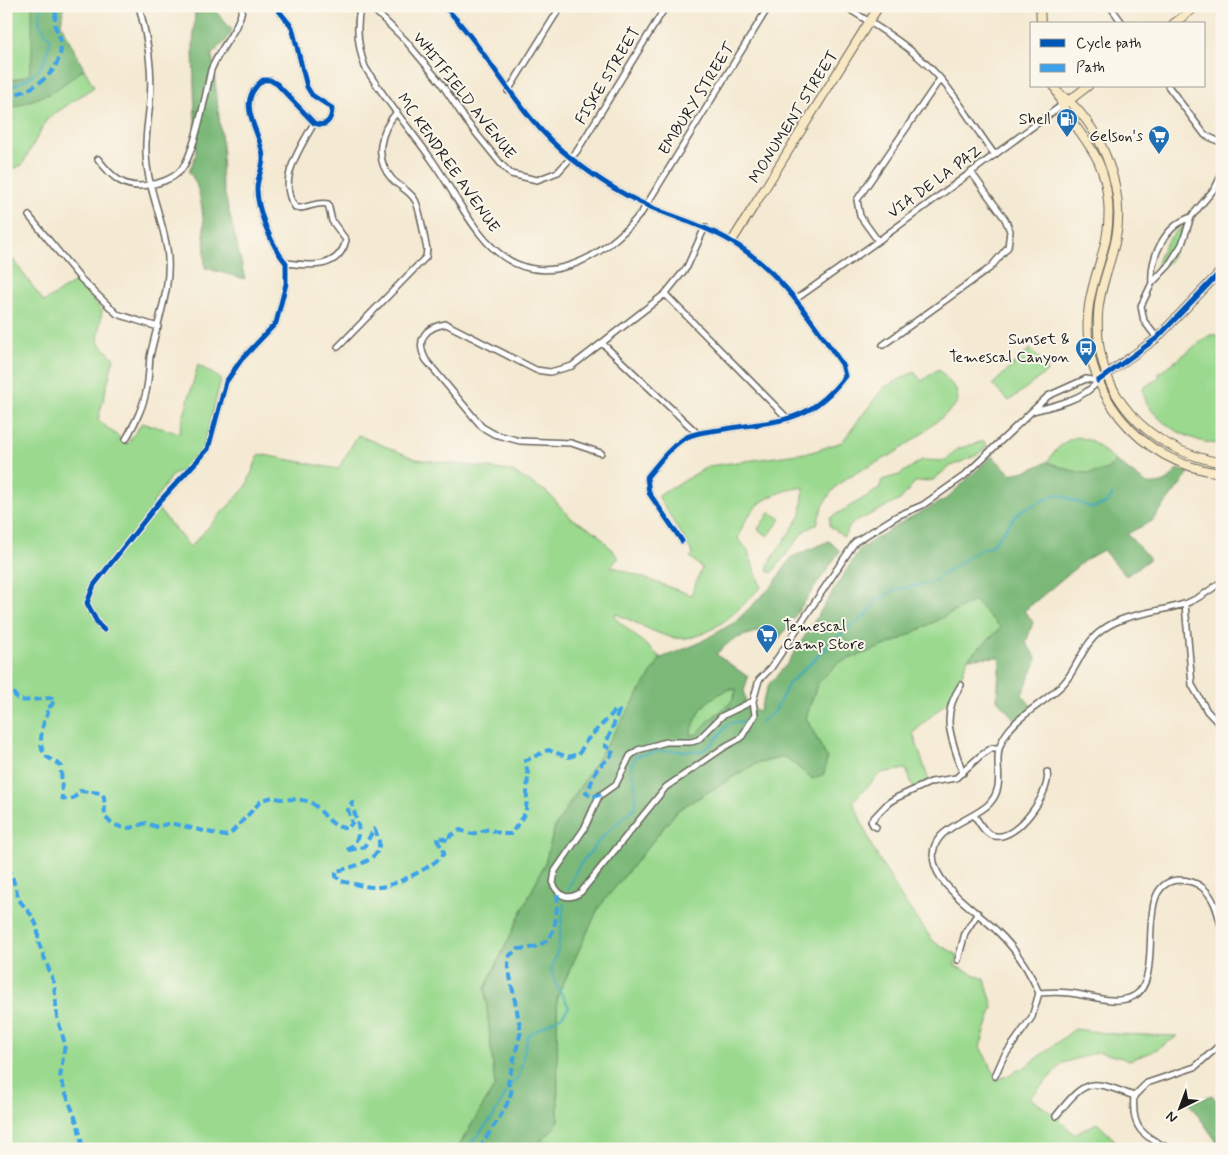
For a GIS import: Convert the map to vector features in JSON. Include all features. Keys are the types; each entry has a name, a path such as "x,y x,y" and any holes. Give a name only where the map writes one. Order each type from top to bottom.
{"main road":[{"name":"MONUMENT STREET","path":"732,241 879,6"},
{"path":"1040,6 1041,22"},
{"path":"1176,22 1197,6"},
{"name":"VIA DE LA PAZ","path":"1066,103 1085,88"},
{"path":"1056,90 1100,142 1110,168 1116,194 1117,236 1102,286 1098,316 1098,335 1107,375 1126,409 1152,436 1178,451 1200,459 1222,463"},
{"path":"1066,103 1098,156 1106,184 1109,221 1107,243 1092,291 1088,325 1091,356 1098,381 1121,420 1144,442 1171,459 1188,466 1222,473"},
{"path":"1098,381 1157,338 1222,270"}],"street":[{"path":"126,439 140,412 148,386 150,358 166,296 167,251 163,229 150,185 146,152 151,58 140,6"},
{"path":"98,158 108,172 120,182 130,186 150,185 172,177 181,171 186,162 211,70 216,58 233,36 243,6"},
{"path":"276,6 292,27 307,87 312,95 332,108 329,122 319,125 314,123 277,84 270,80 263,80 257,84 250,106 254,132 263,157 257,190 270,238 277,253 286,263 314,267 324,264 340,252 346,240 332,221 328,204 321,202 303,209 296,208 290,201 288,192 293,164 314,123"},
{"name":"MC KENDREE AVENUE","path":"361,6 358,32 360,52 370,75 487,243 506,258 526,268 548,270 587,260 613,243 630,227 646,205"},
{"name":"WHITFIELD AVENUE","path":"370,6 405,40 441,83 486,146 511,174 525,179 537,180 547,178 558,172 572,159"},
{"path":"444,6 532,122 572,159 606,184 646,205 705,227 732,241 768,268 796,299 842,364 845,372 839,384 818,407 788,419 697,434 682,440 647,477 649,492 682,541"},
{"path":"451,13 455,6"},
{"path":"508,91 561,6"},
{"name":"FISKE STREET","path":"572,159 666,6"},
{"name":"EMBURY STREET","path":"646,205 769,6"},
{"path":"844,6 908,48 940,78 995,155"},
{"path":"1110,6 1122,22"},
{"path":"878,241 860,216 857,200 940,78"},
{"path":"1170,88 1205,135 1222,143"},
{"name":"VIA DE LA PAZ","path":"796,299 1066,103"},
{"path":"338,348 426,257 427,249 416,200 391,178 383,168 380,154 381,140 388,122 397,112"},
{"path":"883,344 990,268 1008,248 1010,232 1005,219 971,172"},
{"path":"1157,338 1144,321 1141,306 1152,283 1169,265 1182,244 1191,217 1215,188 1222,174"},
{"path":"29,216 80,278 110,308 117,314 135,322 158,327"},
{"path":"1152,283 1151,268 1160,244 1183,220 1191,217"},
{"path":"601,453 571,443 509,439 488,431 472,417 426,360 420,350 422,339 428,330 446,324 523,364 550,372 572,366 603,344 665,294 687,267 705,227"},
{"path":"104,630 98,624 87,603 94,585 160,501 208,449 226,382 241,360 276,323 286,284 286,263"},
{"path":"665,294 788,419"},
{"path":"603,344 697,434"},
{"path":"753,701 722,716 698,740 691,742 666,742 638,750 630,756 616,784 599,796 584,829 555,871 553,884 558,892 567,898 572,898 581,892 666,788 726,746 741,738 754,715 753,701 759,680 771,668 850,547 874,529 923,505 964,476 1048,396 1086,379 1098,381"},
{"path":"1033,411 1052,406 1087,391 1098,381"},
{"path":"995,1076 1003,1058 1032,1017 1039,993 1019,956 999,932 943,882 934,864 937,843 942,833 974,815 990,803 997,791 999,748 1014,724 1065,682 1085,648 1101,630 1130,618 1185,604 1204,595 1222,581"},
{"path":"1185,604 1192,685 1202,704 1222,727"},
{"path":"961,685 954,697 948,725 962,773"},
{"path":"876,827 873,826 871,821 888,803 922,785 956,778 980,756 992,748 999,748"},
{"path":"974,815 985,831 996,836 1005,836 1016,831 1046,789 1049,780 1047,772"},
{"path":"1039,993 1070,993 1124,1000 1134,996 1147,981 1153,908 1156,896 1164,886 1176,880 1198,884 1206,891 1213,900 1222,927"},
{"path":"958,960 965,933 978,913"},
{"path":"1170,1149 1141,1131 1134,1120 1134,1096 1148,1083 1195,1068 1222,1042"},
{"path":"1056,1116 1081,1088 1093,1084 1103,1084 1134,1096"}],"green space":[{"path":"6,6 47,6 35,74 6,88"},
{"path":"32,6 64,6 61,24 84,69 51,93 6,110 6,82 29,75 32,57"},
{"path":"192,6 211,6 232,30 226,41 212,54 223,153 221,178 245,279 205,268 203,217 199,191 189,172 196,154 193,48 195,12"},
{"path":"84,69 94,87 47,119 22,165 6,172 6,110 51,93"},
{"path":"1185,225 1170,260 1155,275 1158,260 1164,246 1173,234"},
{"path":"6,250 44,302 76,281 102,310 98,342 114,358 98,420 127,444 142,423 179,433 198,365 221,379 203,450 183,470 171,476 153,503 190,547 246,487 259,454 338,469 358,435 416,459 511,471 547,492 571,518 597,533 619,558 611,566 691,595 702,568 690,557 693,554 658,496 709,466 812,452 842,442 883,388 914,372 922,381 938,369 956,389 958,401 952,409 899,450 839,484 830,494 817,524 804,531 772,573 768,571 768,565 801,515 804,487 771,496 755,508 742,527 738,539 747,549 761,587 719,625 694,637 680,638 659,634 616,614 615,618 661,658 555,827 545,863 485,988 495,1086 457,1149 6,1149"},
{"path":"1210,335 1217,335 1222,341 1222,444 1198,440 1172,428 1151,410 1145,399 1143,388 1160,377 1158,374"},
{"path":"1030,349 1047,366 1047,372 1009,401 992,385"},
{"path":"1077,437 1092,441 1116,461 1109,468 1101,472 1092,473 1074,471 1047,462 1063,444"},
{"path":"984,441 987,446 977,455 949,467 933,480 915,482 900,500 851,524 844,537 830,526 830,518 879,489 882,480 899,475 922,460 946,461 957,449"},
{"path":"992,456 1011,474 1029,470 1047,462 1083,473 1101,472 1109,468 1116,461 1147,484 1165,482 1177,469 1189,473 1152,521 1127,534 1150,559 1126,576 1103,550 1085,560 1024,611 1033,622 1026,643 1037,659 1022,695 1034,709 1017,722 997,700 1000,657 968,658 1001,628 974,601 897,641 838,663 817,684 806,718 827,758 824,774 813,779 785,757 755,764 678,810 599,907 557,997 558,1123 534,1149 457,1149 495,1086 485,989 545,863 555,827 661,658 697,644 735,622 772,586 792,557 829,541 840,551 774,646 758,631 732,640 716,654 748,677 744,691 746,705 759,711 769,684 787,664 860,549 902,522 946,499","holes":["729,689 736,689 730,704 711,718 697,734 690,735 703,706"]},
{"path":"770,512 781,519 768,536 758,529"},
{"path":"974,601 1001,628 968,658 955,694 913,733 929,781 914,789 906,769 881,773 853,801 872,847 903,900 934,942 958,955 955,966 985,979 993,1007 980,1047 998,1080 1025,1067 1075,1029 1115,1034 1178,1036 1152,1052 1130,1060 1098,1052 1063,1063 1030,1098 1056,1116 1074,1134 1097,1123 1124,1149 534,1149 558,1123 557,997 599,907 678,810 755,764 785,757 813,779 827,758 806,718 817,684 838,663 897,641"},
{"path":"729,689 736,689 730,703 711,718 697,735 690,735 703,706"},
{"path":"1212,1095 1222,1108 1222,1149 1189,1103"}],"waterway":[{"path":"6,90 31,76 42,66 45,59 50,39 39,22 41,6"},
{"path":"761,722 775,711 789,683 848,628 866,615 876,601 895,590 932,582 977,551 992,545 1020,511 1057,494 1092,508 1108,503 1112,495"},
{"path":"568,889 578,867 604,835 635,807 637,795 631,765 636,756 659,751 702,751 712,744 729,723 746,721"},
{"path":"466,1149 493,1117 510,1086 519,1076 528,1035 562,1016 569,1007 557,986 551,970 558,949 564,904"}],"marked path":[{"path":"6,97 35,86 44,80 56,64 60,55 61,44 55,26 57,6"},
{"path":"6,683 16,697 21,700 54,698 52,705 46,709 48,713 43,728 41,745 45,756 61,766 62,798 72,799 80,791 101,793 104,797 105,817 112,824 121,827 130,828 146,823 157,827 170,823 225,836 231,833 262,800 273,797 309,802 317,807 332,823 342,828 348,828 352,823 348,810 352,802 358,834 353,845 346,851 364,847 374,829 379,839 379,847 369,859 353,867 336,871 336,876 340,881 365,886 386,886 433,864 444,853 437,839 439,837 449,841 450,836 460,830 472,834 489,829 502,834 511,834 526,812 528,774 525,761 548,750 568,757 579,754 586,741 616,710 619,711 605,746 613,750 612,753 596,771 586,793 592,797 602,794"},
{"path":"6,867 12,876 19,900 33,917 38,929 38,941 54,983 57,1017 65,1044 60,1078 78,1125 83,1149"},
{"path":"480,1149 509,1098 512,1089 508,1083 521,1031 508,966 509,956 518,949 531,948 548,939 555,924 558,892"}],"cycle path":[{"path":"104,630 98,624 87,603 94,585 160,501 208,449 226,382 241,360 276,323 286,284 286,263 276,248 262,217 257,189 263,158 262,148 251,119 250,99 254,89 263,80 270,80 277,84 314,123 325,124 328,122 332,108 312,95 307,87 292,27 275,6"},
{"path":"444,6 476,44 520,105 553,142 581,166 617,190 657,210 722,236 749,254 780,281 806,313 842,364 845,376 818,404 804,412 774,422 695,434 682,440 668,452 647,477 649,493 682,541"},
{"path":"1098,381 1157,338 1222,270"}],"place":[{"name":"Shell","path":"1067,138"},
{"name":"Gelson's","path":"1159,155"},
{"name":"Sunset & Temescal Canyon","path":"1086,367"},
{"name":"Temescal Camp Store","path":"767,654"}]}
